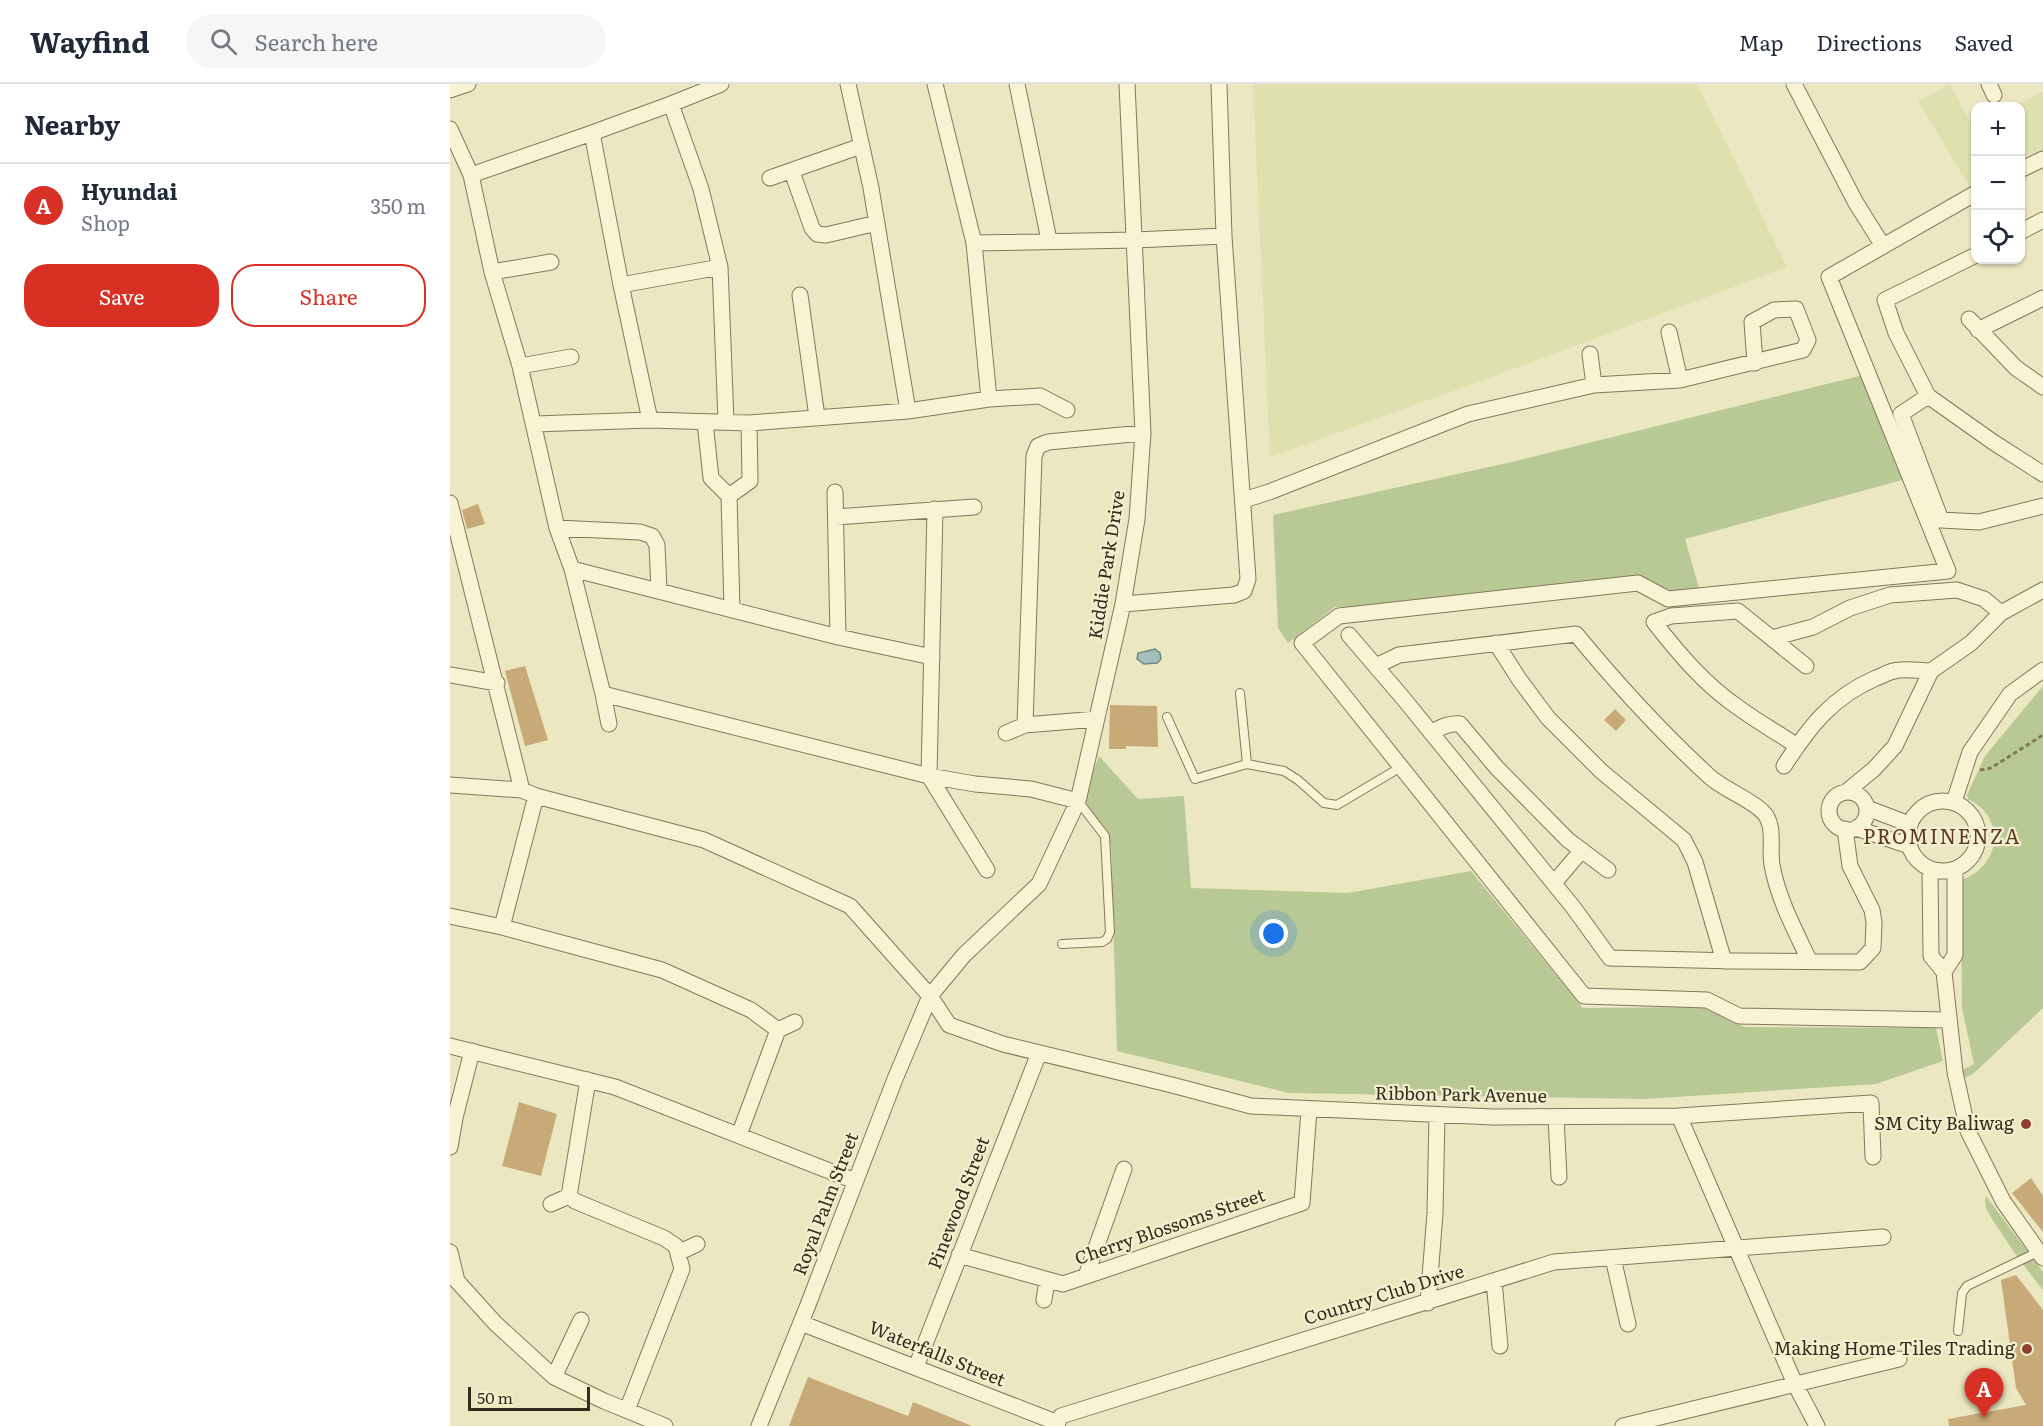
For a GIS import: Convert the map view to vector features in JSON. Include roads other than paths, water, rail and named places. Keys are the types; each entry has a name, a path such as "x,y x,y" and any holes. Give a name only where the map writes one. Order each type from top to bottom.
{"street":[{"path":"450,90 468,84"},
{"path":"471,175 592,133 721,84"},
{"path":"848,84 871,188 908,411"},
{"path":"935,84 974,243 989,399"},
{"path":"1017,84 1049,240"},
{"name":"Kiddie Park Drive","path":"930,996 964,955 1039,884 1078,801 1123,604 1137,519 1143,432 1126,84"},
{"path":"1123,604 1234,595 1244,591 1248,579 1224,236 1219,84"},
{"path":"1794,84 1856,203 1883,246"},
{"path":"671,104 701,189 720,267 726,421"},
{"path":"450,129 471,175 492,272 520,366 557,528 572,569 609,724"},
{"path":"592,133 650,420"},
{"path":"770,178 861,146"},
{"path":"2025,168 2043,159"},
{"path":"792,172 812,228 817,234 877,224"},
{"path":"1948,1020 1739,1016 1707,1000 1584,996 1302,643 1339,616 1638,584 1668,599 1948,571 1829,278 1971,196"},
{"path":"2025,229 2043,220"},
{"path":"974,243 1224,236"},
{"path":"1971,257 1885,300 1896,333 1928,396 2043,474"},
{"path":"492,272 551,262"},
{"path":"621,285 720,267"},
{"path":"800,295 817,417"},
{"path":"2043,298 1973,325 2016,368 2043,387"},
{"path":"1670,332 1680,380"},
{"path":"1590,354 1594,385"},
{"path":"520,366 571,357"},
{"path":"1244,500 1468,414 1594,385 1680,380 1755,363"},
{"path":"535,424 650,420 749,423 908,411 989,399 1040,396 1066,410"},
{"path":"1928,396 1901,414 1941,520 1979,522 2043,507"},
{"path":"705,422 711,478 729,496 732,609"},
{"path":"729,496 750,481 749,423"},
{"path":"1024,725 1034,456 1038,446 1048,442 1143,432"},
{"path":"835,492 838,637"},
{"path":"450,502 457,558 529,793 502,927"},
{"path":"836,516 974,507"},
{"path":"936,509 929,776 987,870"},
{"path":"557,528 640,532 652,536 657,545 659,590"},
{"path":"572,569 838,637 932,657"},
{"path":"1772,638 1813,627 1850,608 1890,595 1957,590 1983,599 2001,613"},
{"path":"1909,846 1834,824 1829,813 1832,801 1874,769 1895,746 1931,671 1971,643 2001,613 2043,590"},
{"path":"1797,746 1737,708 1707,682 1680,656 1654,622 1671,616 1738,611 1806,666"},
{"path":"1376,666 1399,655 1576,634 1637,706 1712,778 1764,813 1771,828 1771,856 1775,880 1782,901 1810,962"},
{"path":"1349,635 1554,883 1610,958 1860,962 1873,948 1874,922 1872,910 1850,866 1850,829"},
{"path":"1496,643 1548,718 1601,771 1684,840 1695,862 1724,961"},
{"path":"1784,766 1820,716 1864,683 1895,670 1931,671"},
{"path":"1954,802 1970,752 2010,694 2043,670"},
{"path":"450,675 497,683"},
{"path":"603,694 929,776 975,784 1031,789 1078,801"},
{"path":"1006,733 1024,725 1097,719"},
{"path":"1431,733 1452,723 1460,724 1497,768 1568,840 1608,870"},
{"name":"Ribbon Park Avenue","path":"450,785 529,793 704,840 850,906 930,996 949,1025 1003,1044 1251,1106 1309,1110 1556,1117 1679,1116 1871,1103 1873,1157"},
{"path":"1846,792 1860,796 1867,808 1909,824"},
{"path":"1943,800 1954,802 1967,809 1975,821 1979,835 1976,849 1968,861 1955,869 1943,871 1930,869 1913,855 1907,835 1909,824 1914,814 1932,802 1943,800"},
{"path":"1850,829 1865,820 1867,808"},
{"path":"1554,883 1582,850"},
{"path":"1930,869 1931,956 1944,972 1955,1072 1968,1131 2003,1201 2041,1255"},
{"path":"1944,972 1955,955 1955,869"},
{"path":"450,916 502,927 662,970 751,1010 778,1030"},
{"name":"Royal Palm Street","path":"759,1426 895,1079 930,996"},
{"path":"739,1135 778,1030 795,1022"},
{"path":"450,1046 615,1087 855,1181"},
{"path":"450,1147 472,1051"},
{"name":"Pinewood Street","path":"916,1367 1039,1053"},
{"path":"569,1196 588,1080"},
{"name":"Cherry Blossoms Street","path":"959,1255 1063,1284 1302,1203 1309,1110"},
{"path":"1428,1303 1435,1213 1437,1115"},
{"path":"1679,1116 1816,1426"},
{"path":"1556,1117 1559,1177"},
{"path":"1086,1276 1124,1169"},
{"path":"551,1204 569,1196"},
{"path":"569,1196 575,1201 664,1238 676,1246 678,1253 682,1269 627,1410"},
{"name":"Country Club Drive","path":"1057,1425 1061,1416 1554,1262 1883,1237"},
{"path":"678,1253 697,1244"},
{"path":"450,1252 453,1283 554,1377 665,1426"},
{"path":"1613,1258 1628,1324"},
{"path":"1044,1300 1047,1280"},
{"path":"1494,1281 1500,1346"},
{"path":"554,1377 581,1320"},
{"name":"Waterfalls Street","path":"801,1323 1057,1425"},
{"path":"1623,1426 1899,1359"}],"lane":[{"path":"1240,693 1247,764"},
{"path":"1167,717 1195,778 1247,764 1284,771 1324,803 1337,805 1401,767"},
{"path":"1062,944 1102,942 1110,933 1105,836 1078,801"},
{"path":"1958,1331 1962,1293 1967,1286 2041,1255"}],"water":[{"path":"1155,649 1160,653 1161,659 1157,663 1144,664 1137,659 1138,653"}],"place":[{"name":"SM City Baliwag","path":"2026,1124"},
{"name":"Making Home Tiles Trading","path":"2027,1349"},
{"name":"Hyundai","path":"1984,1418"}],"district":[{"name":"PROMINENZA","path":"1942,837"}]}
